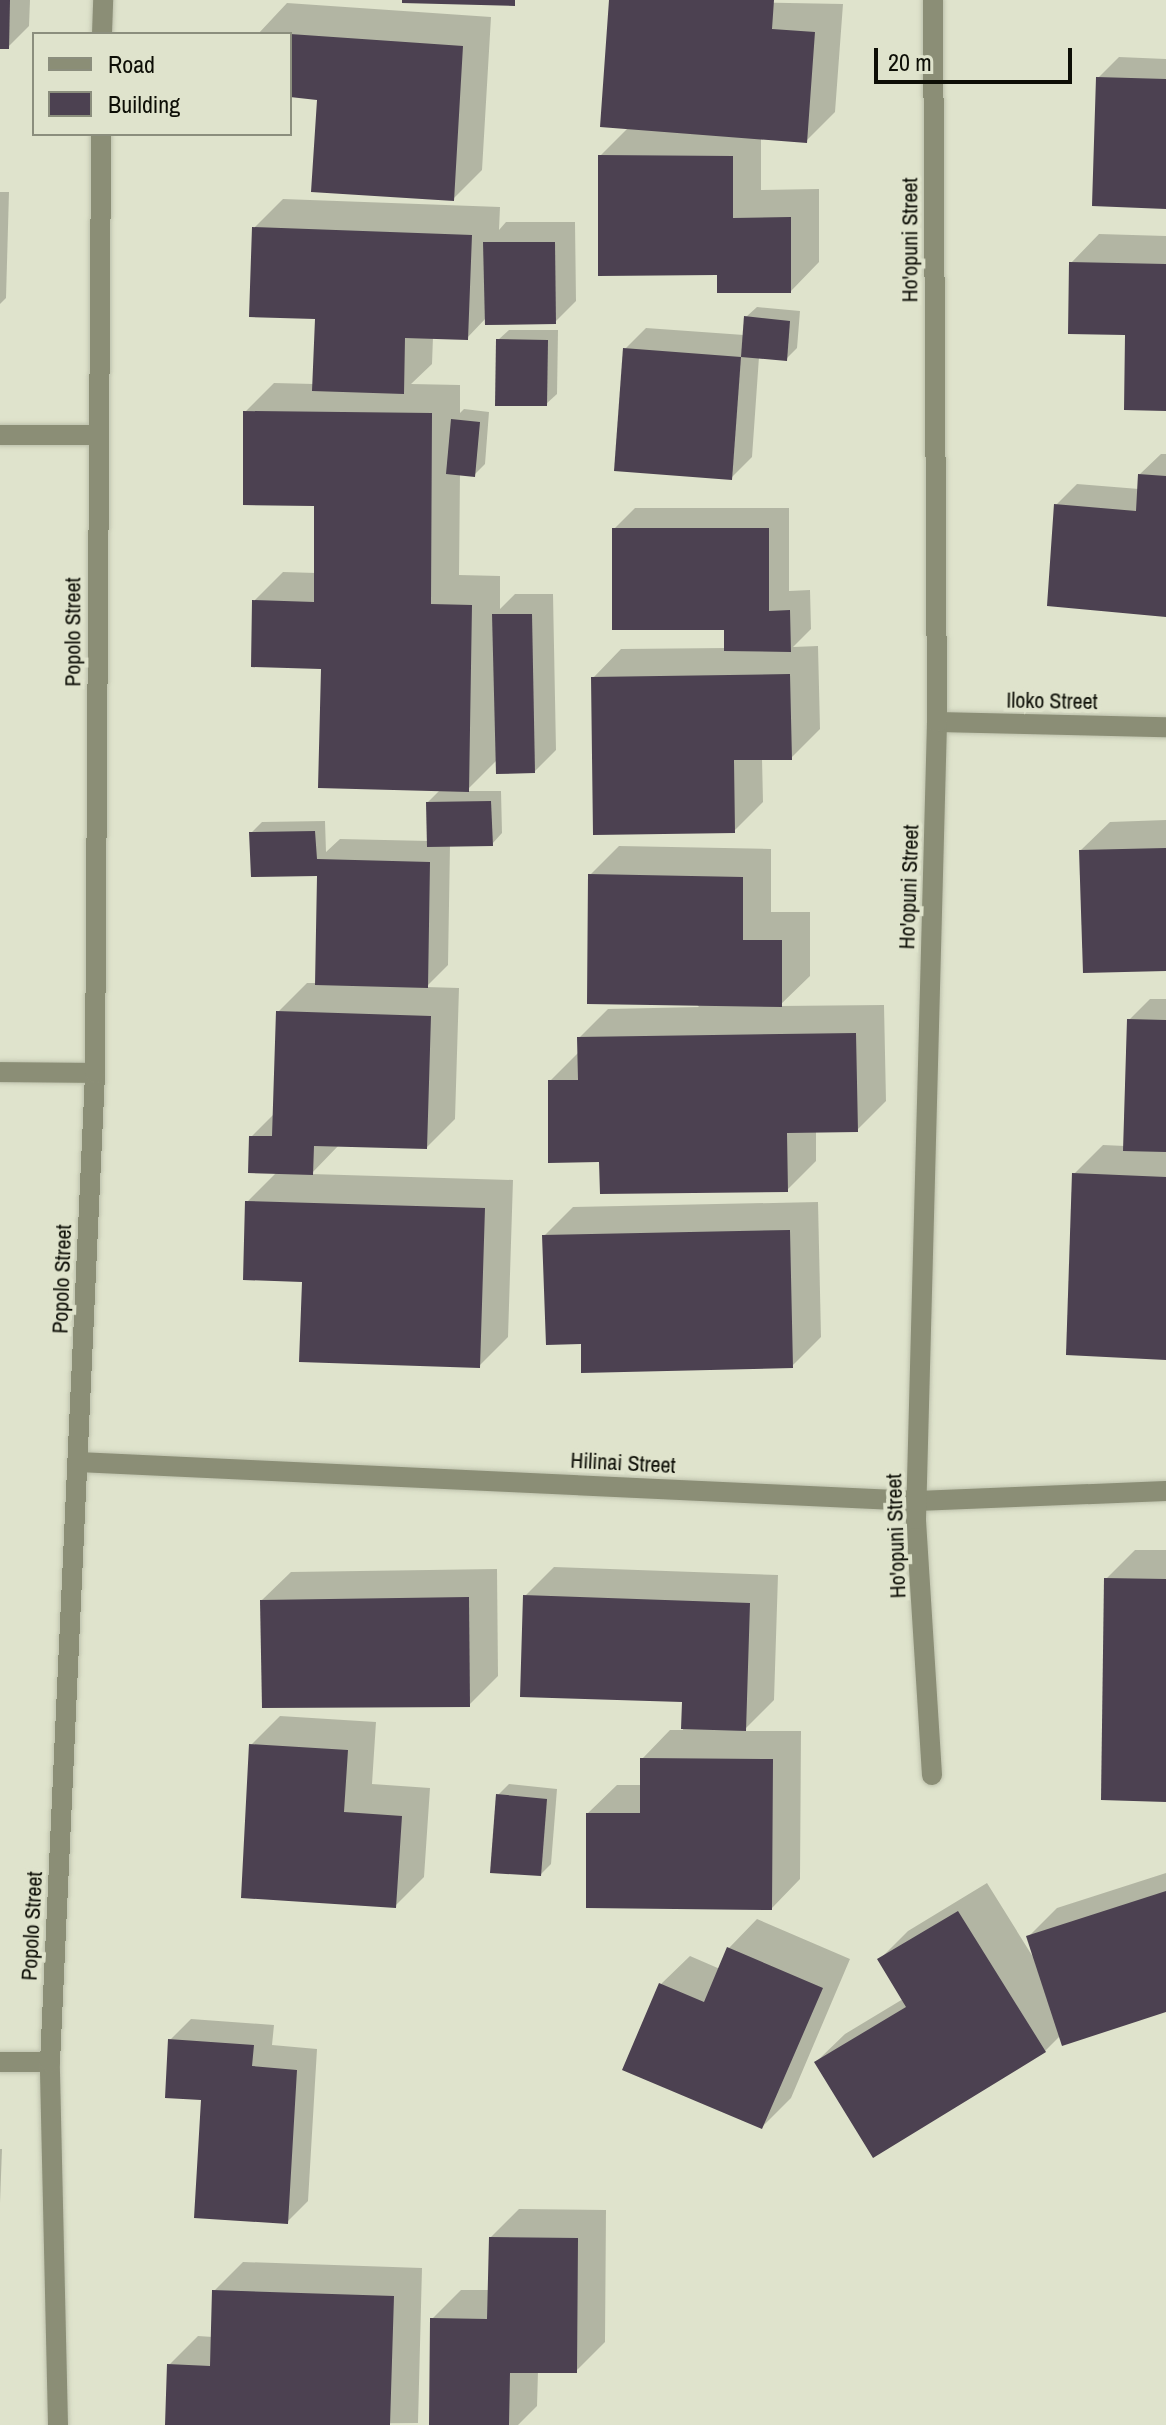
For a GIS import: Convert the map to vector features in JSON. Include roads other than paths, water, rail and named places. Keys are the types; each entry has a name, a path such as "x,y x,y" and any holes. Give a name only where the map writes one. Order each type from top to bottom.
{"street":[{"path":"102,32 103,0"},
{"name":"Ho'opuni Street","path":"932,1775 917,1501 937,722 933,0"},
{"name":"Popolo Street","path":"58,2425 50,2062 95,1073 101,136"},
{"path":"0,435 98,435"},
{"name":"Iloko Street","path":"937,722 1166,727"},
{"path":"0,1072 95,1073"},
{"name":"Hilinai Street","path":"78,1462 917,1501 1166,1491"},
{"path":"0,2062 50,2062"}]}
